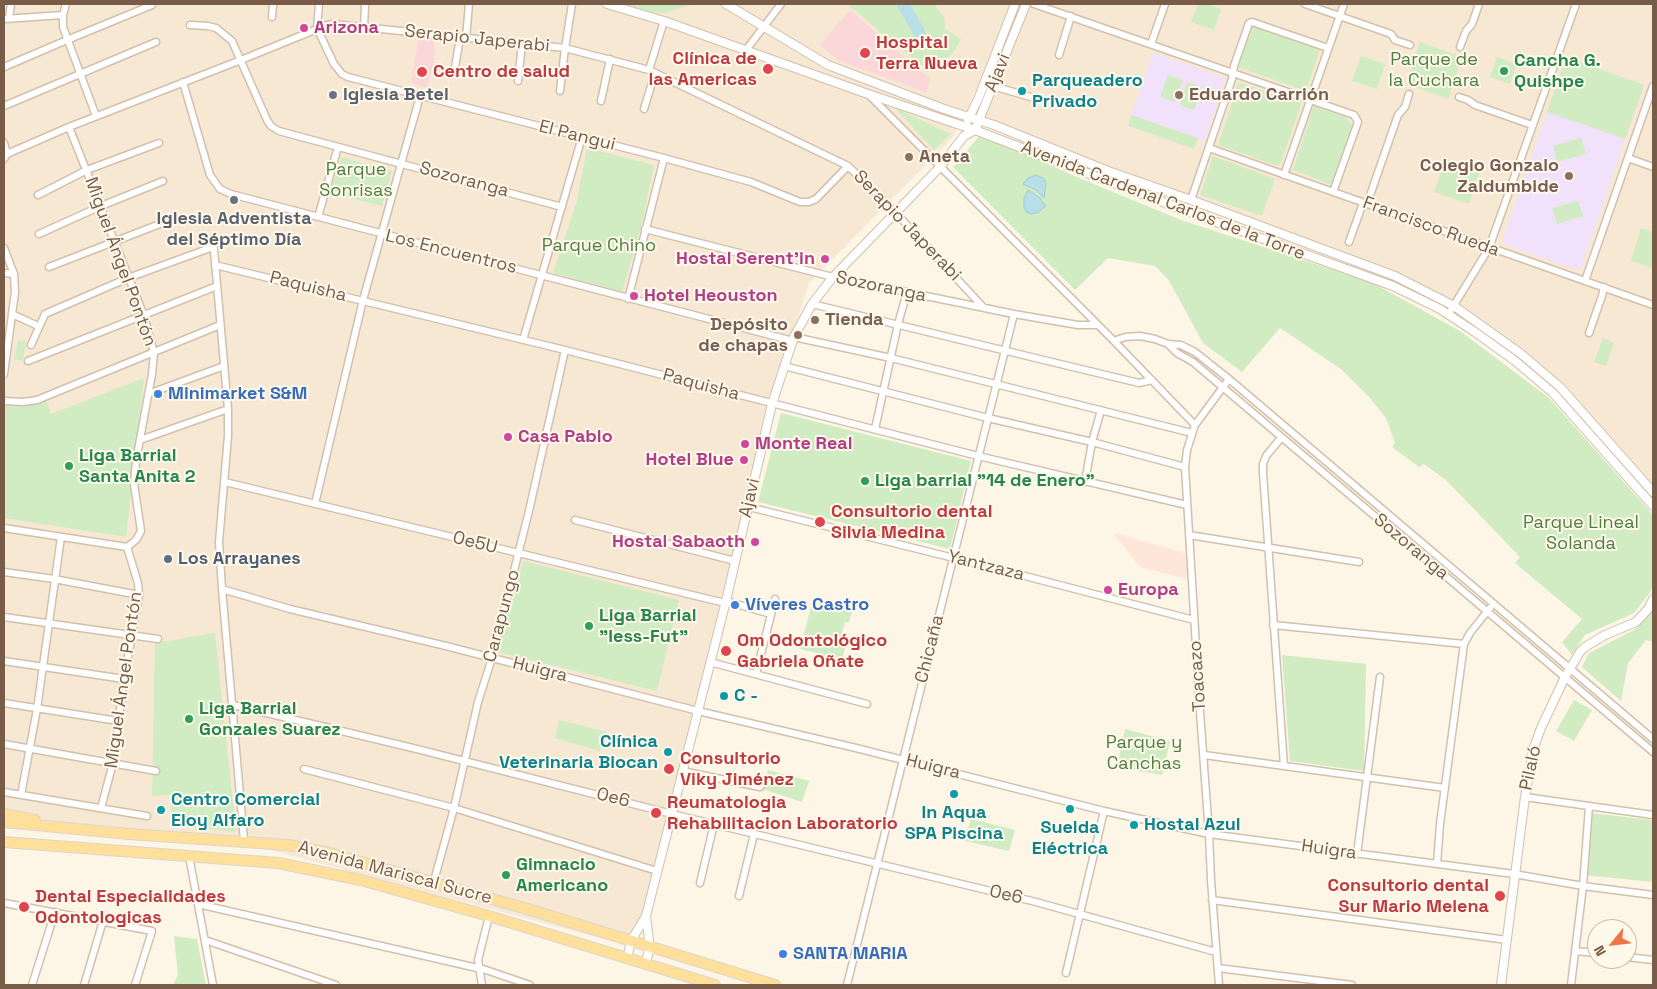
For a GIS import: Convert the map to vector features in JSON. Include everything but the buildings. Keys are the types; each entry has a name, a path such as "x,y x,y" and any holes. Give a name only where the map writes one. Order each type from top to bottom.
{"main road":[{"path":"4,814 41,821 54,827"},
{"name":"Avenida Mariscal Sucre","path":"4,822 129,834 244,841 329,853 434,881 775,985"},
{"name":"Avenida Mariscal Sucre","path":"4,842 278,862 361,880 488,916 715,985"}],"street":[{"path":"11,4 7,19 63,15"},
{"path":"66,4 63,15 63,27 96,116"},
{"path":"272,17 273,4"},
{"path":"317,28 319,4"},
{"path":"364,28 365,4"},
{"path":"454,73 469,4"},
{"path":"560,91 572,4"},
{"name":"Avenida Cardenal Carlos de la Torre","path":"607,4 664,21 868,94 965,126 1177,207 1393,286 1448,314 1514,360 1553,393 1653,506"},
{"name":"Avenida Cardenal Carlos de la Torre","path":"726,4 828,65 944,109 1020,134 1108,171 1395,276 1454,306 1520,353 1560,387 1653,492"},
{"path":"746,50 781,4"},
{"name":"Ajavi","path":"964,136 965,126 1015,4"},
{"name":"Ajavi","path":"627,959 631,942 646,916 726,602 772,404 794,339 812,304 833,277 940,167 964,136 975,130 1026,4"},
{"path":"1034,4 1310,99 1354,116 1358,122 1333,192"},
{"path":"1151,44 1165,4"},
{"path":"1304,4 1391,34 1395,40 1410,45"},
{"path":"1284,175 1344,4"},
{"path":"1460,48 1466,31 1472,24 1479,4"},
{"path":"1448,314 1489,248 1576,4"},
{"path":"4,67 152,5"},
{"path":"1059,55 1070,16"},
{"path":"644,109 664,21"},
{"path":"1191,200 1249,23 1252,22 1328,48"},
{"name":"Serapio Japerabi","path":"5,156 96,116 241,60 317,28 333,24 565,48 652,71 848,166 895,212 984,308"},
{"name":"Sozoranga","path":"190,25 216,28 232,41 261,110 271,126 292,136 562,206"},
{"name":"El Pangui","path":"317,28 334,64 342,74 355,79 751,182 793,200 806,203 816,199 848,166"},
{"path":"4,106 156,42"},
{"path":"518,81 522,44"},
{"path":"601,101 610,59"},
{"name":"Los Encuentros","path":"183,82 210,175 220,189 231,194 628,299 794,339 891,358 1192,434"},
{"path":"993,86 1034,98"},
{"path":"1584,281 1653,86"},
{"path":"868,94 1114,341 1195,426"},
{"path":"1349,242 1398,115 1405,107 1410,94"},
{"path":"315,504 363,300 420,96"},
{"path":"1459,97 1475,105 1532,126"},
{"name":"Miguel Ángel Pontón","path":"69,127 144,316 154,353 134,484 141,531 136,540 127,547 138,584 139,594 124,679 113,762 102,808"},
{"path":"523,340 582,137"},
{"path":"4,142 5,156"},
{"path":"38,195 87,170 159,143"},
{"path":"318,217 338,147"},
{"name":"Francisco Rueda","path":"1208,148 1653,304"},
{"path":"628,299 664,158"},
{"path":"1628,158 1653,167"},
{"path":"39,234 163,181"},
{"path":"49,267 165,222"},
{"name":"Sozoranga","path":"645,230 833,277 1014,314 1078,325 1098,325"},
{"path":"213,239 228,408 225,482 219,542 244,841"},
{"path":"4,248 14,274 15,292 4,374"},
{"path":"31,345 38,326 46,314 128,278 214,248"},
{"name":"Paquisha","path":"215,265 565,350 978,456 1187,505"},
{"path":"4,273 14,274"},
{"path":"28,361 217,286"},
{"path":"1589,333 1604,288"},
{"path":"875,429 907,292"},
{"path":"812,304 1139,383 1152,380"},
{"path":"12,314 38,326"},
{"name":"Chicaña","path":"847,985 1014,314"},
{"path":"4,401 22,402 37,400 220,325"},
{"name":"Sozoranga","path":"1114,341 1125,337 1140,336 1168,344 1180,345 1194,352 1229,379 1653,739"},
{"name":"Sozoranga","path":"1168,344 1177,353 1193,362 1653,752"},
{"name":"Carapungo","path":"434,881 454,808 478,702 492,658 519,554 565,350"},
{"path":"148,394 224,366"},
{"path":"784,366 988,418 1092,442 1185,467"},
{"name":"Toacazo","path":"1219,985 1185,467 1187,450 1195,426 1229,379"},
{"path":"140,440 228,408"},
{"path":"1085,482 1092,442 1101,410"},
{"path":"1281,438 1266,456 1263,464 1267,548 1284,766"},
{"name":"Oe5U","path":"225,482 771,614"},
{"name":"Yantzaza","path":"749,507 1194,620"},
{"path":"575,520 735,561"},
{"path":"4,528 127,547"},
{"path":"1189,535 1359,562"},
{"path":"21,795 37,709 61,538"},
{"path":"4,572 139,594"},
{"name":"Huigra","path":"222,589 290,608 698,711 1104,811 1209,834 1514,874 1583,886 1653,895"},
{"name":"Pilaló","path":"1501,985 1525,797 1534,748 1541,728 1565,677 1580,652 1605,635 1636,622 1648,609 1653,598"},
{"path":"756,674 776,599"},
{"path":"1437,864 1464,644 1470,633 1493,604"},
{"path":"4,617 158,639"},
{"path":"1273,625 1464,644"},
{"path":"4,661 124,679"},
{"path":"710,662 867,704"},
{"path":"1357,854 1380,677"},
{"path":"4,703 118,721"},
{"name":"Oe6","path":"233,705 464,760 672,814 1036,902 1216,952"},
{"path":"1620,723 1626,716"},
{"path":"4,744 156,771"},
{"path":"1204,756 1368,776 1445,788"},
{"path":"304,769 454,808 657,871"},
{"path":"682,771 760,787"},
{"path":"4,792 147,816"},
{"path":"1525,797 1653,815"},
{"path":"1571,985 1583,886 1589,806"},
{"path":"1066,973 1104,811"},
{"path":"700,883 714,824"},
{"path":"739,896 754,834"},
{"path":"189,856 213,985"},
{"path":"1212,900 1507,940"},
{"path":"198,904 478,970 486,970 530,985"},
{"path":"4,905 55,912 152,931 135,985"},
{"path":"32,985 55,912"},
{"path":"482,985 478,970 478,960 488,916"},
{"name":"Ajavi","path":"645,964 650,948 646,916"},
{"path":"84,985 103,921"},
{"path":"205,940 336,985"},
{"path":"1575,950 1587,952"},
{"path":"1637,958 1653,960"},
{"path":"1218,968 1352,985"}],"shaded area":[{"path":"4,4 1010,4 990,60 954,136 809,283 772,398 634,947 248,844 4,817"},
{"path":"1026,4 1653,4 1653,491 1560,387 1454,306 1395,276 980,120"},
{"name":"Hospital Terra Nueva","path":"850,10 930,79 926,92 839,61 820,45"},
{"name":"Centro de salud","path":"419,35 435,37 434,60 427,88 411,83"},
{"name":"Eduardo Carrión","path":"1153,53 1225,78 1205,141 1131,115"},
{"name":"Colegio Gonzalo Zaldumbide","path":"1566,57 1644,85 1581,268 1577,270 1502,243"},
{"path":"1113,533 1188,554 1187,579 1140,567"}],"green space":[{"path":"626,4 694,4 664,13 653,12"},
{"path":"848,4 934,4 944,17 945,29 961,39 955,50 941,64 930,70 893,43"},
{"path":"1198,4 1206,4 1221,9 1214,30 1191,22"},
{"path":"1254,26 1320,49 1306,91 1238,67 1251,27"},
{"name":"Parque de la Cuchara","path":"1420,42 1462,57 1448,99 1406,84"},
{"path":"1361,56 1385,64 1377,89 1352,81"},
{"name":"Cancha G. Quishpe","path":"1497,57 1517,64 1510,84 1490,77"},
{"path":"1566,57 1644,85 1625,139 1547,112"},
{"path":"1168,75 1183,80 1175,102 1160,97"},
{"path":"1187,82 1202,87 1194,110 1180,105"},
{"path":"1241,83 1300,103 1301,105 1280,165 1278,166 1218,145 1238,84"},
{"path":"1315,106 1347,118 1352,126 1332,185 1293,170"},
{"path":"895,108 942,130 951,134 934,150"},
{"path":"1131,115 1198,138 1194,149 1128,126"},
{"name":"Parque Lineal Solanda","path":"981,134 1079,178 1181,220 1371,282 1460,331 1549,398 1653,515 1653,582 1651,591 1634,613 1585,635 1572,655 1562,642 1582,619 1515,563 1520,557 1446,480 1424,464 1419,467 1392,447 1395,443 1386,418 1370,398 1341,369 1280,328 1242,372 1203,343 1168,279 1155,266 1108,258 1075,290 953,167"},
{"path":"1581,138 1586,154 1557,162 1553,146"},
{"name":"Parque Chino","path":"587,148 654,165 643,219 622,292 553,273 577,201"},
{"path":"1213,156 1275,179 1262,216 1200,195"},
{"name":"Parque Sonrisas","path":"341,157 392,171 382,206 330,193"},
{"path":"1446,159 1480,171 1469,204 1434,192"},
{"path":"1578,201 1583,216 1557,224 1552,208"},
{"path":"1641,228 1653,232 1653,268 1631,261"},
{"path":"1603,338 1614,343 1606,366 1594,362"},
{"path":"18,340 26,341 23,361 14,359"},
{"name":"Liga Barrial Santa Anita 2","path":"144,378 126,537 4,518 5,401 47,401 51,414"},
{"name":"Liga barrial \"14 de Enero\"","path":"781,413 971,461 950,549 758,502"},
{"name":"Liga Barrial \"Iess-Fut\"","path":"523,561 679,600 657,691 498,652"},
{"path":"843,604 854,606 849,622 845,622 840,640 847,642 842,659 800,649 811,607 840,613"},
{"path":"1653,611 1653,642 1646,640 1628,663 1621,701 1582,667 1589,653 1634,630"},
{"name":"Liga Barrial Gonzales Suarez","path":"215,633 236,832 170,825 172,795 152,796 155,643"},
{"path":"1282,655 1366,664 1364,771 1290,761"},
{"path":"1574,700 1592,710 1574,741 1556,731"},
{"path":"559,720 606,732 600,751 555,738"},
{"name":"Parque y Canchas","path":"1125,729 1170,741 1162,775 1117,767"},
{"path":"768,770 809,781 802,802 762,789"},
{"path":"1590,813 1653,820 1653,882 1584,875"},
{"path":"971,819 1015,830 1009,851 965,841"},
{"path":"174,936 197,939 206,985 173,985 178,975"}],"water":[{"path":"1036,175 1043,178 1046,183 1044,198 1036,190 1023,184 1028,178"},
{"path":"1028,190 1039,197 1046,206 1037,213 1031,214 1026,212 1024,207 1024,198"}],"waterway":[{"path":"903,4 919,32"}],"place":[{"name":"Arizona","path":"304,28"},
{"name":"Hospital Terra Nueva","path":"865,53"},
{"name":"Clínica de las Americas","path":"768,69"},
{"name":"Cancha G. Quishpe","path":"1504,71"},
{"name":"Centro de salud","path":"422,72"},
{"name":"Parqueadero Privado","path":"1022,91"},
{"name":"Iglesia Betel","path":"333,95"},
{"name":"Eduardo Carrión","path":"1179,95"},
{"name":"Aneta","path":"909,157"},
{"name":"Colegio Gonzalo Zaldumbide","path":"1569,176"},
{"name":"Iglesia Adventista del Séptimo Día","path":"234,200"},
{"name":"Hostal Serent'in","path":"825,259"},
{"name":"Hotel Heouston","path":"634,296"},
{"name":"Tienda","path":"815,320"},
{"name":"Depósito de chapas","path":"798,335"},
{"name":"Minimarket S&M","path":"158,394"},
{"name":"Casa Pablo","path":"508,437"},
{"name":"Monte Real","path":"745,444"},
{"name":"Hotel Blue","path":"744,460"},
{"name":"Liga Barrial Santa Anita 2","path":"69,466"},
{"name":"Liga barrial \"14 de Enero\"","path":"865,481"},
{"name":"Consultorio dental Silvia Medina","path":"820,522"},
{"name":"Hostal Sabaoth","path":"755,542"},
{"name":"Los Arrayanes","path":"168,559"},
{"name":"Europa","path":"1108,590"},
{"name":"Víveres Castro","path":"735,605"},
{"name":"Liga Barrial \"Iess-Fut\"","path":"589,626"},
{"name":"Om Odontológico Gabriela Oñate","path":"726,651"},
{"name":"C -","path":"724,696"},
{"name":"Liga Barrial Gonzales Suarez","path":"189,719"},
{"name":"Clínica Veterinaria Biocan","path":"668,752"},
{"name":"Consultorio Viky Jiménez","path":"669,769"},
{"name":"In Aqua SPA Piscina","path":"954,794"},
{"name":"Suelda Eléctrica","path":"1070,809"},
{"name":"Centro Comercial Eloy Alfaro","path":"161,810"},
{"name":"Reumatologia Rehabilitacion Laboratorio","path":"656,813"},
{"name":"Hostal Azul","path":"1134,825"},
{"name":"Gimnacio Americano","path":"506,875"},
{"name":"Consultorio dental Sur Mario Melena","path":"1500,896"},
{"name":"Dental Especialidades Odontologicas","path":"24,907"},
{"name":"SANTA MARIA","path":"783,954"}]}
